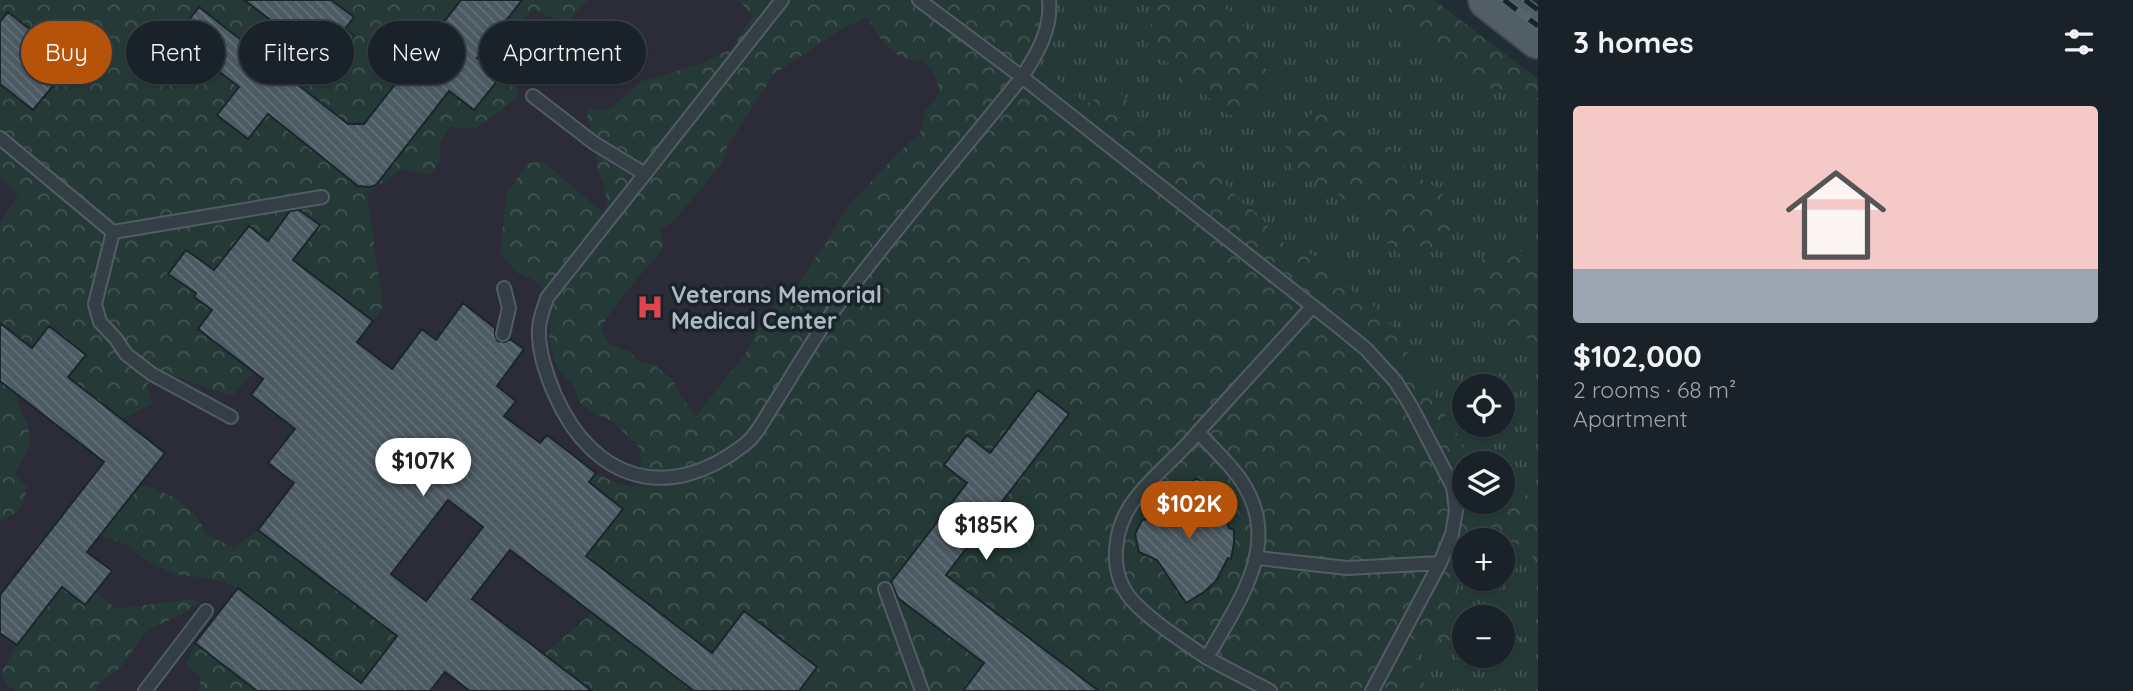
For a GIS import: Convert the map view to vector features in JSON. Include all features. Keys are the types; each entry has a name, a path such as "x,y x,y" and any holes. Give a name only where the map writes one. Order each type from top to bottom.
{"main road":[{"path":"1488,0 1538,39"}],"lane":[{"path":"782,0 547,298 539,328 549,381 566,419 588,447 602,458 633,473 668,478 686,477 746,444 835,310 1021,77 1041,45 1049,18 1049,0"},
{"path":"919,0 1313,306 1366,349 1396,382 1453,487 1456,511 1452,534 1440,563 1372,691"},
{"path":"533,96 594,143 645,174"},
{"path":"0,138 113,232 322,197"},
{"path":"113,232 95,304 100,321 126,354 152,373 231,417"},
{"path":"503,334 509,308 504,288"},
{"path":"1270,691 1208,658 1176,637 1130,598 1116,559 1117,536 1123,517 1136,498 1313,306"},
{"path":"1198,432 1243,482 1260,528 1258,558 1239,601 1208,658"},
{"path":"1258,558 1347,568 1440,563"},
{"path":"886,589 922,691"},
{"path":"145,691 206,611"}],"shaded area":[{"name":"Veterans Memorial Medical Center","path":"0,0 903,0 1363,691 0,691"}],"green space":[{"path":"0,0 588,0 568,21 561,21 534,10 521,21 479,21 479,84 519,84 515,100 476,128 450,127 440,144 440,160 430,175 401,169 367,195 383,306 373,321 249,226 194,296 212,310 198,329 254,372 232,396 166,373 147,384 153,404 121,419 68,377 86,355 49,326 32,348 0,323 0,224 18,195 0,177"},
{"path":"739,0 1029,0 1031,18 1041,35 1042,56 1039,69 1055,76 1077,97 1090,103 1103,92 1121,93 1141,120 1186,156 1209,161 1226,185 1259,215 1281,242 1330,262 1345,278 1348,288 1373,305 1393,327 1441,406 1452,428 1452,437 1458,437 1463,451 1452,451 1452,514 1515,514 1515,482 1529,498 1538,503 1538,587 1528,581 1532,545 1529,540 1515,546 1515,528 1452,528 1452,591 1457,591 1459,600 1465,605 1452,605 1452,642 1443,639 1436,641 1420,653 1408,678 1424,683 1430,691 1099,691 946,575 1069,414 1038,390 990,453 966,435 944,465 967,483 886,589 984,663 965,689 967,691 799,691 817,667 745,611 712,653 586,556 622,509 589,482 596,473 625,485 642,482 640,448 613,422 593,413 579,402 573,384 557,366 551,351 550,317 554,301 536,281 515,271 500,253 507,192 529,163 544,162 602,212 608,205 597,168 597,153 587,117 588,107 600,111 613,107 638,84 646,84 646,80 703,63 731,49 752,17","holes":["867,17 877,34 895,53 922,61 930,68 935,76 939,95 925,111 920,134 900,151 851,203 798,284 772,308 756,331 746,353 696,416 677,391 674,381 654,365 638,361 631,352 609,344 601,328 623,296 663,248 660,229 673,222 723,162 727,146 774,74 838,31","1196,478 1208,488 1224,513 1227,528 1234,530 1233,542 1220,573 1213,582 1186,603 1157,560 1139,552 1135,534 1142,520 1156,520"]},
{"path":"903,0 1434,0 1538,79 1538,691 1363,691"},
{"path":"1162,0 1179,0 1192,5 1216,3 1237,17 1262,66 1280,81 1276,93 1252,100 1236,117 1225,113 1204,93 1185,84 1170,64 1147,50 1148,31"},
{"path":"1381,0 1434,0 1538,79 1538,98 1514,97 1492,88 1474,89 1460,82 1432,49 1415,36 1400,17"},
{"path":"1321,109 1349,120 1368,142 1384,143 1400,159 1405,170 1440,190 1450,208 1451,238 1448,246 1419,256 1407,257 1397,253 1386,241 1378,223 1362,209 1344,200 1336,192 1296,175 1289,160 1286,143 1301,123"},
{"path":"1504,248 1538,254 1538,345 1525,336 1489,320 1477,300 1470,280 1475,265 1490,252"},
{"path":"0,381 16,394 30,437 26,453 15,474 27,487 24,500 16,512 0,522"},
{"path":"146,485 182,503 202,525 206,535 235,548 258,530 397,636 361,683 238,588 213,579 174,574 147,561 127,545 100,535 136,489"},
{"path":"62,587 85,605 96,592 116,609 192,599 200,603 147,630 120,668 99,683 95,691 16,691 6,684 1,673 17,645"},
{"path":"592,613 688,686 684,691 591,691 544,654"},
{"path":"1515,621 1522,633 1515,655"},
{"path":"195,643 257,691 199,691 201,677 186,664"}],"building":[{"path":"244,0 331,0 354,17 351,21 272,21"},
{"path":"461,0 522,0 506,21 479,21 479,84 495,84 474,110 449,91 376,185 358,186 268,114 248,139 217,115 239,87 225,76 225,27 239,38 239,84 297,84 348,124 364,124 395,84 465,84 465,21 445,21"},
{"path":"199,7 217,21 188,21"},
{"path":"8,12 21,22 21,84 55,84 33,110 0,84 0,22"},
{"path":"299,210 320,225 293,260 373,321 357,342 392,369 422,329 436,340 463,303 495,328 498,341 505,342 510,339 524,349 497,386 516,401 504,416 540,443 547,435 596,473 589,482 623,509 586,556 712,653 744,611 817,667 799,691 694,691 510,550 472,599 592,691 470,691 445,672 430,691 257,691 195,643 238,588 361,683 397,636 258,530 294,483 268,463 295,429 251,395 263,379 198,329 212,310 194,297 196,293 168,274 186,250 214,270 249,226 268,241 290,211","holes":["448,500 483,527 426,601 391,574"]},
{"path":"0,323 32,348 49,326 86,355 68,377 165,453 87,552 112,571 85,605 62,587 17,645 0,633 0,595 104,462 0,381"},
{"path":"1038,390 1069,414 946,575 1099,691 963,691 984,663 898,598 891,582 967,483 944,465 967,435 990,453"},
{"path":"1196,478 1204,483 1218,501 1229,528 1234,530 1234,543 1231,559 1228,558 1216,581 1186,603 1157,560 1139,552 1135,534 1142,520 1159,517"}],"railway":[{"path":"1504,0 1538,26"},
{"path":"1525,0 1538,10"}],"place":[{"name":"Veterans Memorial Medical Center","path":"650,307"}]}
